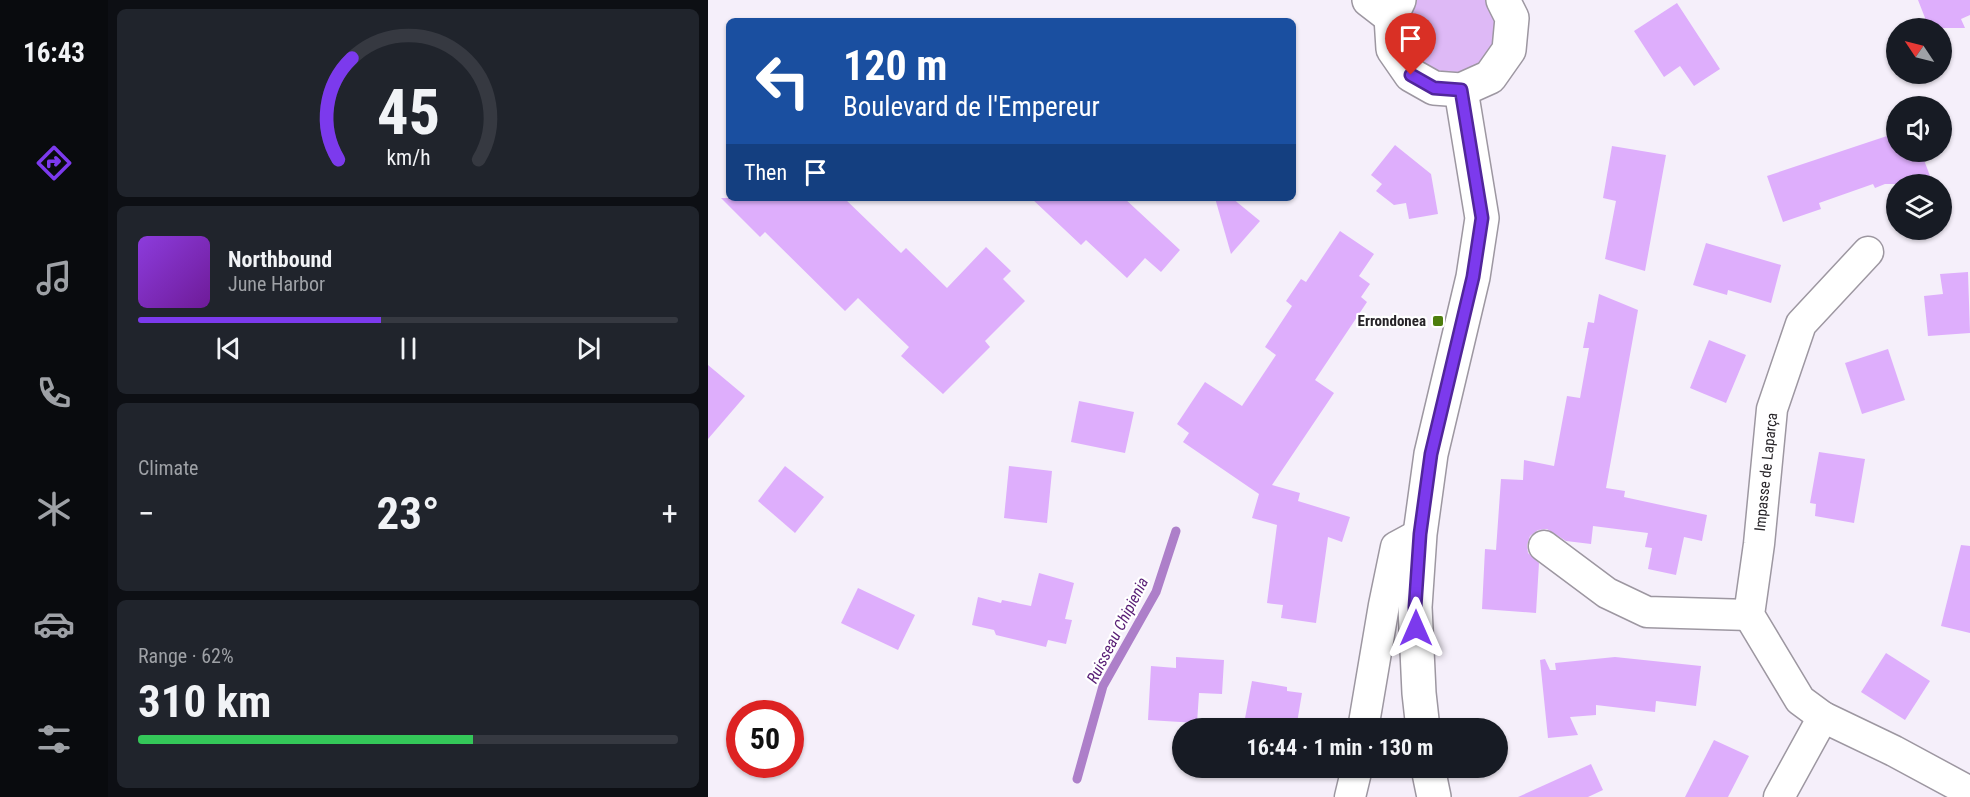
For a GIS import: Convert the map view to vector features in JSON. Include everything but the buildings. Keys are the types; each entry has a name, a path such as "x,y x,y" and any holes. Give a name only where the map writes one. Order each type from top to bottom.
{"main road":[{"path":"1386,6 1393,49 1411,75 1434,88 1461,90 1490,77 1509,51 1512,18 1503,0"},
{"path":"1422,718 1415,607 1420,534 1431,454 1473,277 1482,218 1461,90"},
{"path":"1430,778 1434,797"}],"street":[{"name":"Impasse de Laparça","path":"1749,615 1759,544 1772,409 1801,324 1868,252"},
{"path":"1365,718 1396,547 1420,534"},
{"path":"1544,546 1607,593 1647,612 1749,615 1800,700 1823,717 1894,751 1970,792"},
{"path":"1779,797 1823,717"},
{"path":"1350,797 1355,778"}],"shaded area":[{"path":"1399,0 1503,0 1490,77 1411,75"}],"waterway":[{"name":"Ruisseau Chipienia","path":"1077,779 1103,686 1156,592 1176,531"}],"place":[{"name":"Errondonea","path":"1438,321"}],"route":[{"path":"1411,75 1434,88 1461,90 1482,218 1473,277 1431,454 1420,534 1415,607 1416,628"}]}
